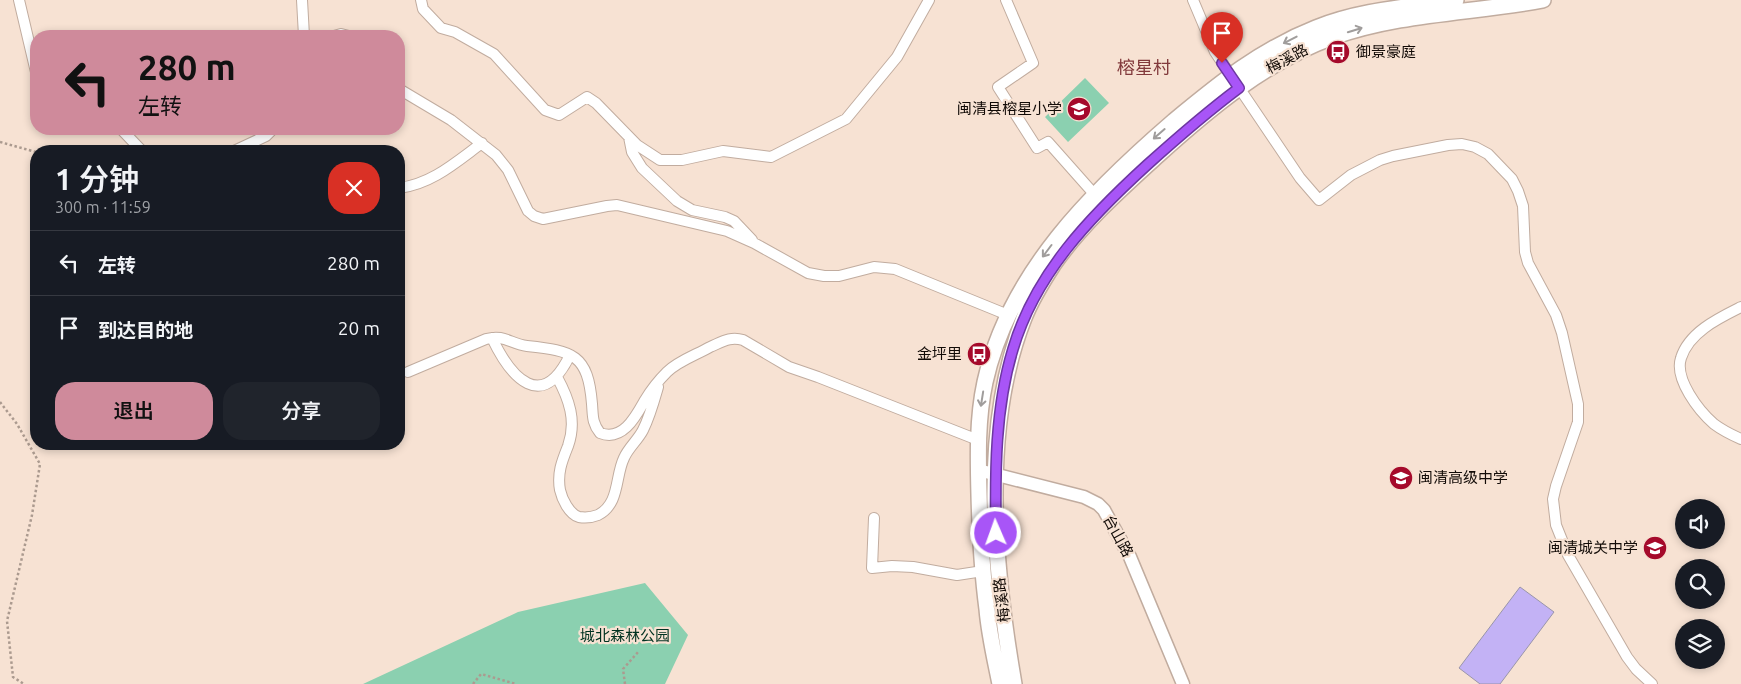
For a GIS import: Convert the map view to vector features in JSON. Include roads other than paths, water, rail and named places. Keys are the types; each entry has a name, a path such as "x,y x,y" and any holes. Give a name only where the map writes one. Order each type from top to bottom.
{"main road":[{"name":"梅溪路","path":"1000,684 987,612 983,571 978,440 985,382 994,351 1008,315 1039,262 1062,232 1095,195 1158,135 1230,75 1280,45 1319,26 1360,15 1456,0"},
{"name":"梅溪路","path":"1014,684 997,550 996,474 1001,406 1012,350 1025,315 1054,264 1100,210 1190,126 1239,88 1310,46 1363,28 1392,22 1543,0"}],"street":[{"path":"19,0 30,47"},
{"path":"302,0 304,30"},
{"path":"422,0 423,9 441,28 455,32 494,54 545,110 559,115 587,97 596,103 637,145 660,160 682,160 723,151 771,157 846,118 897,57 929,0"},
{"path":"1006,0 1033,63 998,87 1037,148 1048,142 1095,195"},
{"path":"1193,0 1210,42 1230,75 1300,178 1319,200 1351,174 1380,160 1448,145 1462,144 1475,147 1488,154 1512,179 1523,206 1525,252 1528,263 1556,315 1562,333 1578,404 1578,422 1553,499 1556,525 1568,555 1627,658 1652,684"},
{"path":"405,93 451,120 496,155 508,170 528,211 534,216 543,219 607,206 617,206 727,232 754,243 808,273 839,276 874,267 895,268 1008,315"},
{"path":"127,135 136,145"},
{"path":"247,145 267,135"},
{"path":"629,137 632,152 642,168 677,202 692,210 725,217 734,221 754,243"},
{"path":"405,187 433,178 482,143"},
{"path":"1741,307 1709,324 1691,341 1680,358 1679,366 1686,388 1700,409 1715,424 1741,439"},
{"path":"408,372 492,338 504,338 524,346 549,348 570,355 587,372 593,422 600,433 618,433 630,424 660,379 673,366 723,341 736,338 743,340 788,367 978,440"},
{"path":"492,338 504,360 516,375 529,385 542,386 558,377 570,355"},
{"path":"558,377 569,400 572,420 568,446 558,474 560,491 572,512 578,516 587,517 603,512 613,498 617,489 620,466 643,430 660,379"},
{"name":"台山路","path":"978,470 1084,497 1098,504 1104,510 1130,557 1183,684"},
{"path":"874,518 872,568 892,566 913,567 957,575 983,571"}],"place":[{"name":"御景豪庭","path":"1338,52"},
{"name":"闽清县榕星小学","path":"1079,109"},
{"name":"金坪里","path":"979,354"},
{"name":"闽清高级中学","path":"1401,478"},
{"name":"闽清城关中学","path":"1655,548"}],"district":[{"name":"榕星村","path":"1144,68"}],"park label":[{"name":"城北森林公园","path":"625,636"}]}
